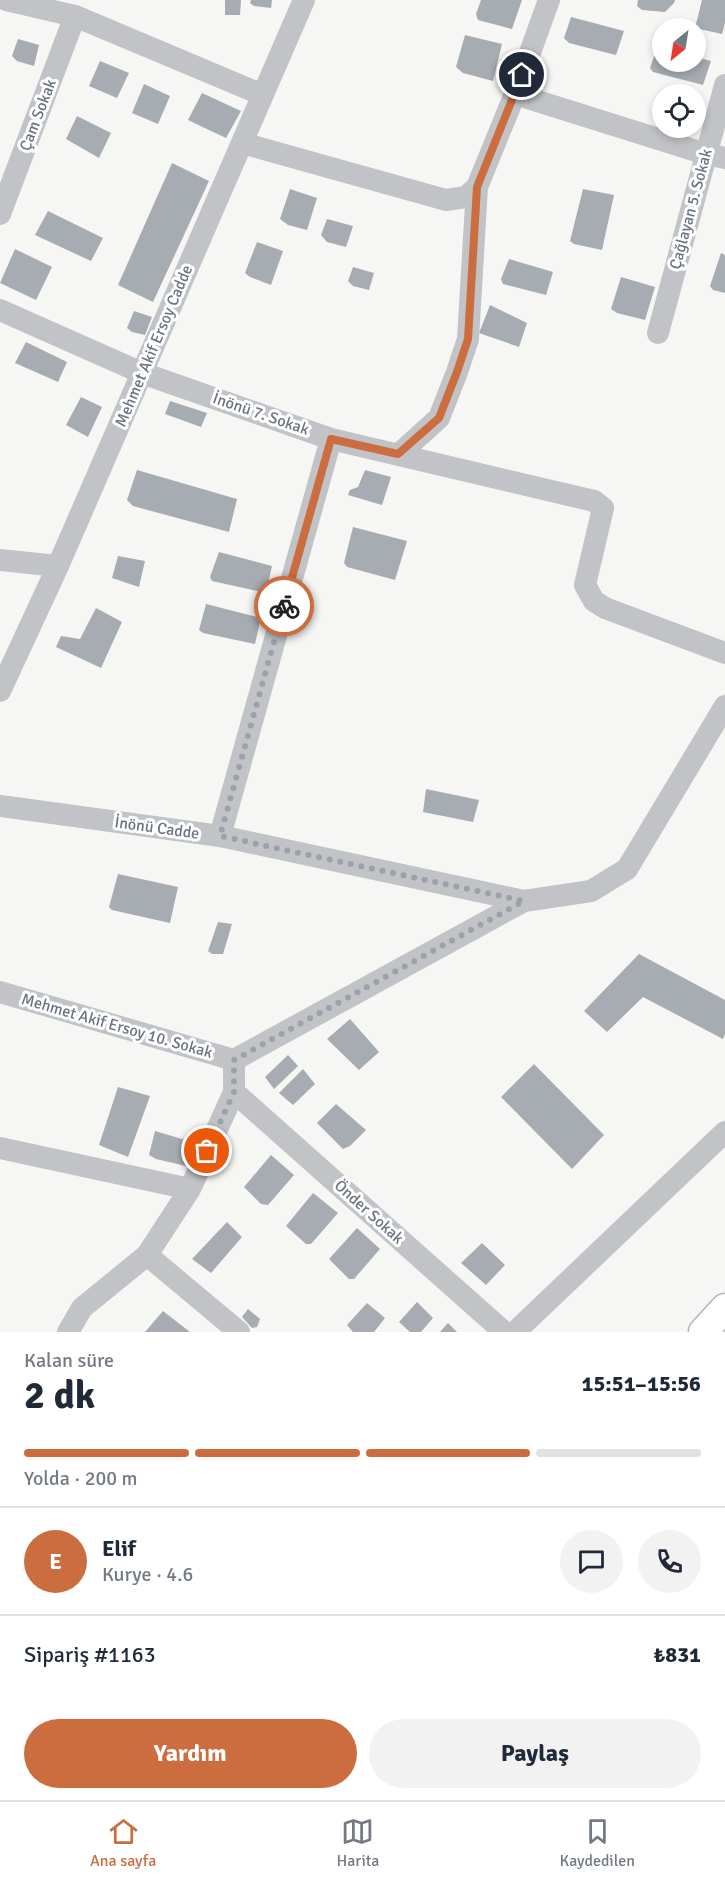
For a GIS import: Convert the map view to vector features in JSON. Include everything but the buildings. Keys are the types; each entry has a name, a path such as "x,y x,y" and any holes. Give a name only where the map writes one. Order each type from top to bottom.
{"main road":[{"path":"703,1332 725,1308"}],"street":[{"path":"6,0 75,16 263,95"},
{"name":"Mehmet Akif Ersoy Cadde","path":"0,691 58,566 304,0"},
{"path":"398,454 439,418 468,339 477,187 515,94 549,0"},
{"name":"Çam Sokak","path":"0,214 75,16"},
{"name":"Çağlayan 5. Sokak","path":"658,333 715,156 725,85"},
{"path":"515,94 715,156"},
{"path":"242,143 446,200 466,197 477,187"},
{"name":"İnönü 7. Sokak","path":"0,310 142,373 331,439 220,836"},
{"path":"331,439 594,501 603,508 585,585 594,601 605,608 725,653"},
{"path":"0,560 58,566"},
{"path":"68,1332 82,1308 147,1254 190,1190 234,1092 234,1060 524,901 591,891 627,869 725,706"},
{"name":"İnönü Cadde","path":"0,806 220,836 524,901"},
{"name":"Mehmet Akif Ersoy 10. Sokak","path":"0,992 234,1060"},
{"name":"Önder Sokak","path":"234,1092 504,1332"},
{"path":"515,1332 725,1132"},
{"path":"0,1148 190,1190"},
{"path":"147,1254 239,1332"}],"way so far":[{"path":"207,1151 234,1092 234,1060 524,901 220,836 284,606"}],"route":[{"path":"284,606 331,439 398,454 439,418 468,339 477,187 522,75"}]}
